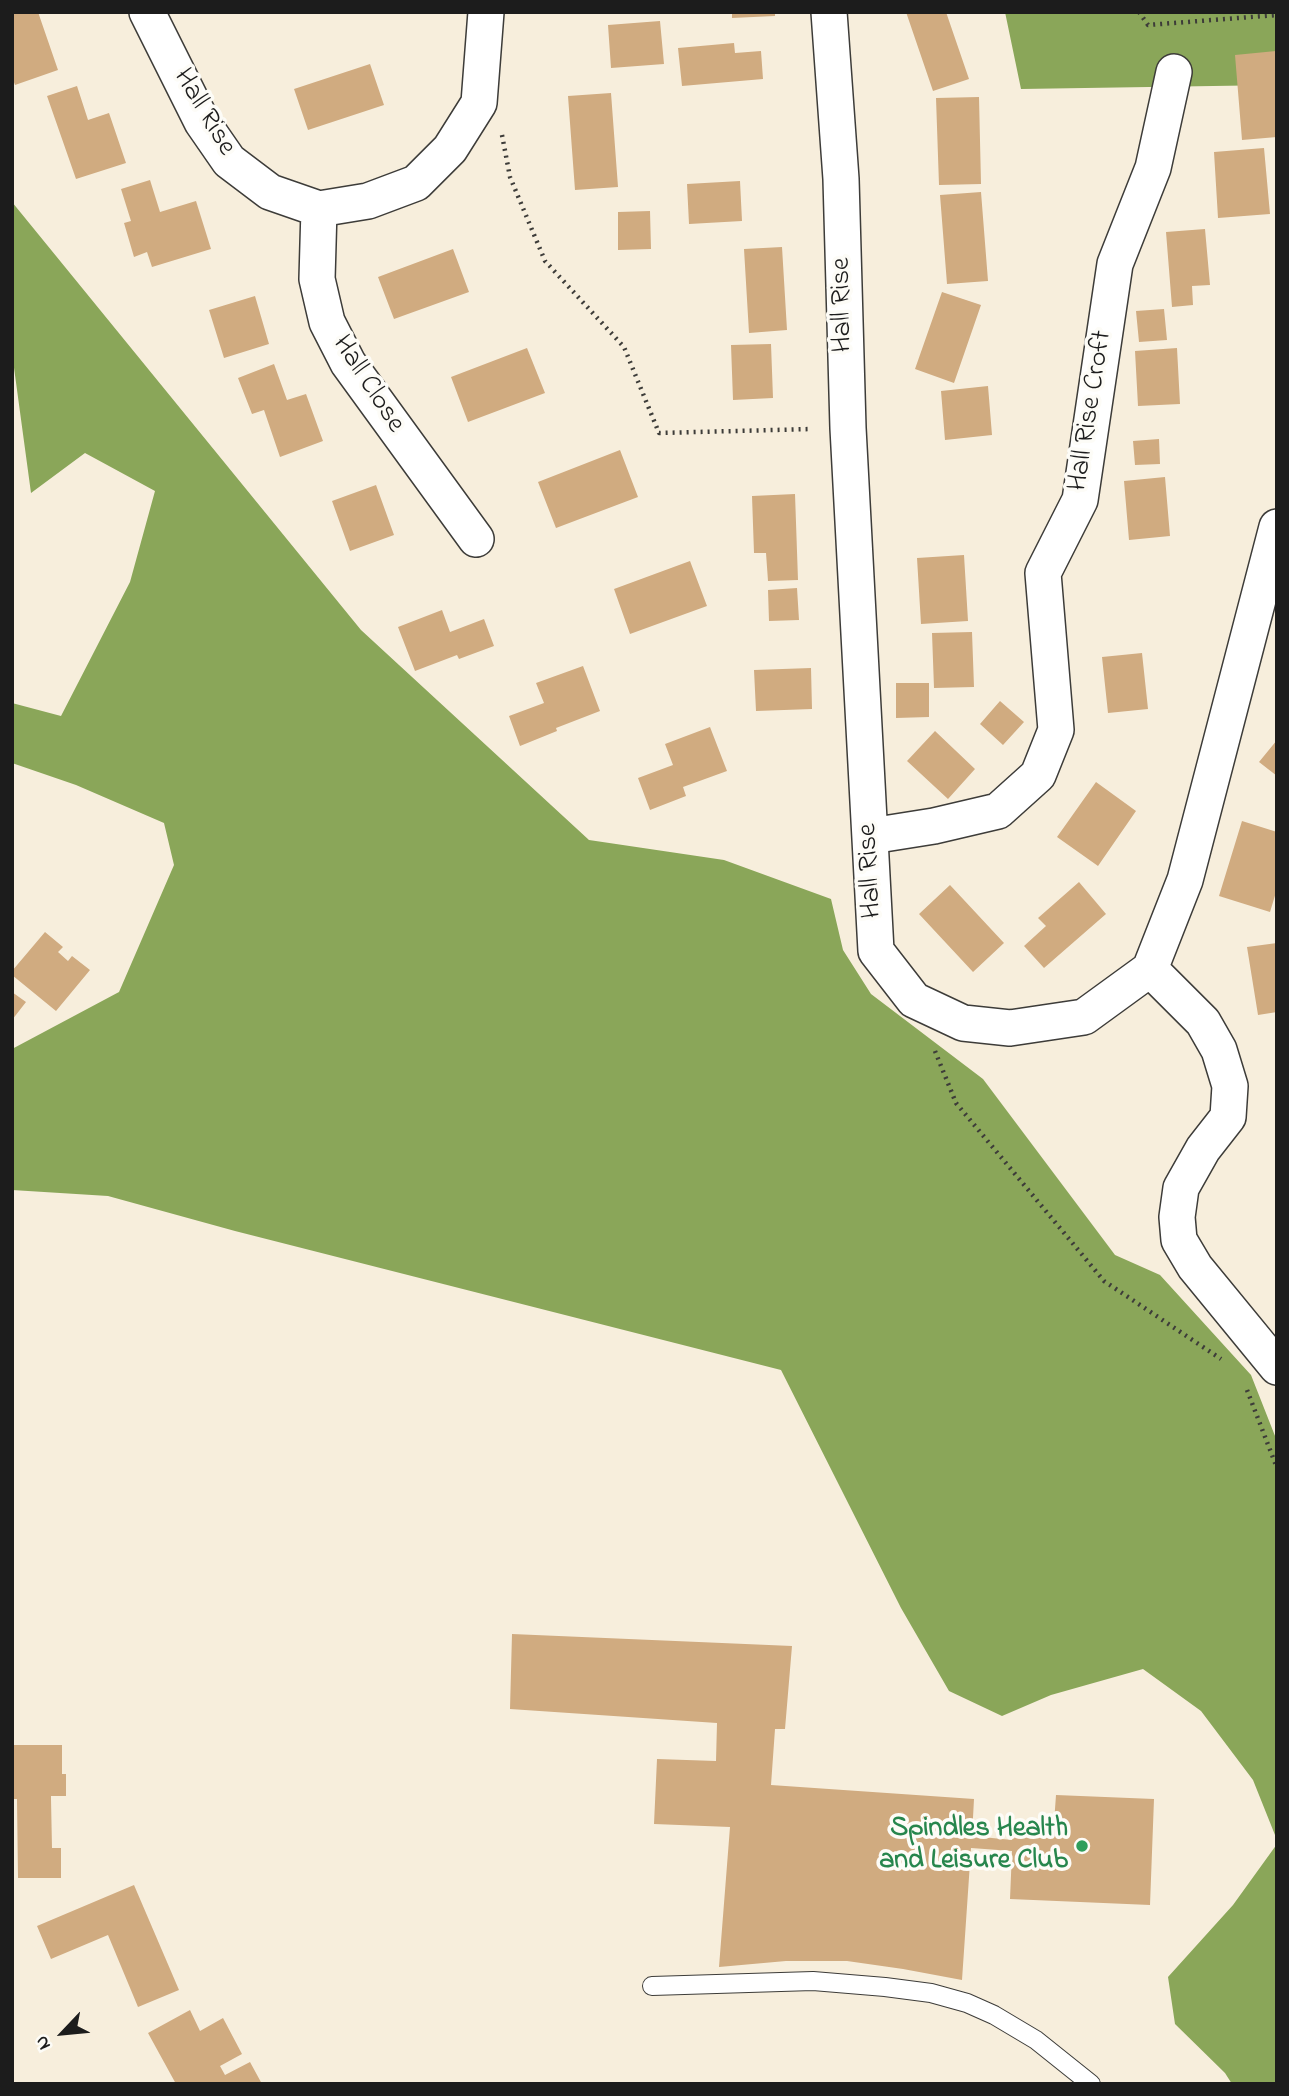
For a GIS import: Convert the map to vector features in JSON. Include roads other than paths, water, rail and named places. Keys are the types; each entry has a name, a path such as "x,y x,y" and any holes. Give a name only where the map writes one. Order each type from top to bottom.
{"street":[{"name":"Hall Rise","path":"147,12 202,122 229,161 270,192 319,209 368,201 416,183 450,149 479,103 486,12"},
{"name":"Hall Rise","path":"829,12 841,179 848,428 876,951 914,999 963,1023 1010,1028 1084,1017 1150,969"},
{"name":"Hall Rise Croft","path":"871,836 934,826 998,811 1038,775 1056,730 1043,573 1080,499 1115,264 1153,168 1174,72"},
{"name":"Hall Close","path":"319,209 317,279 327,322 348,363 476,539"},
{"path":"1277,527 1185,880 1150,969 1203,1022 1219,1050 1230,1086 1228,1117 1203,1149 1181,1188 1177,1217 1179,1240 1195,1267 1277,1367"}],"lane":[{"path":"652,1986 813,1981 931,1993 967,2003 994,2015 1036,2039 1091,2084"}],"place":[{"name":"Spindles Health and Leisure Club","path":"1082,1846"}]}
